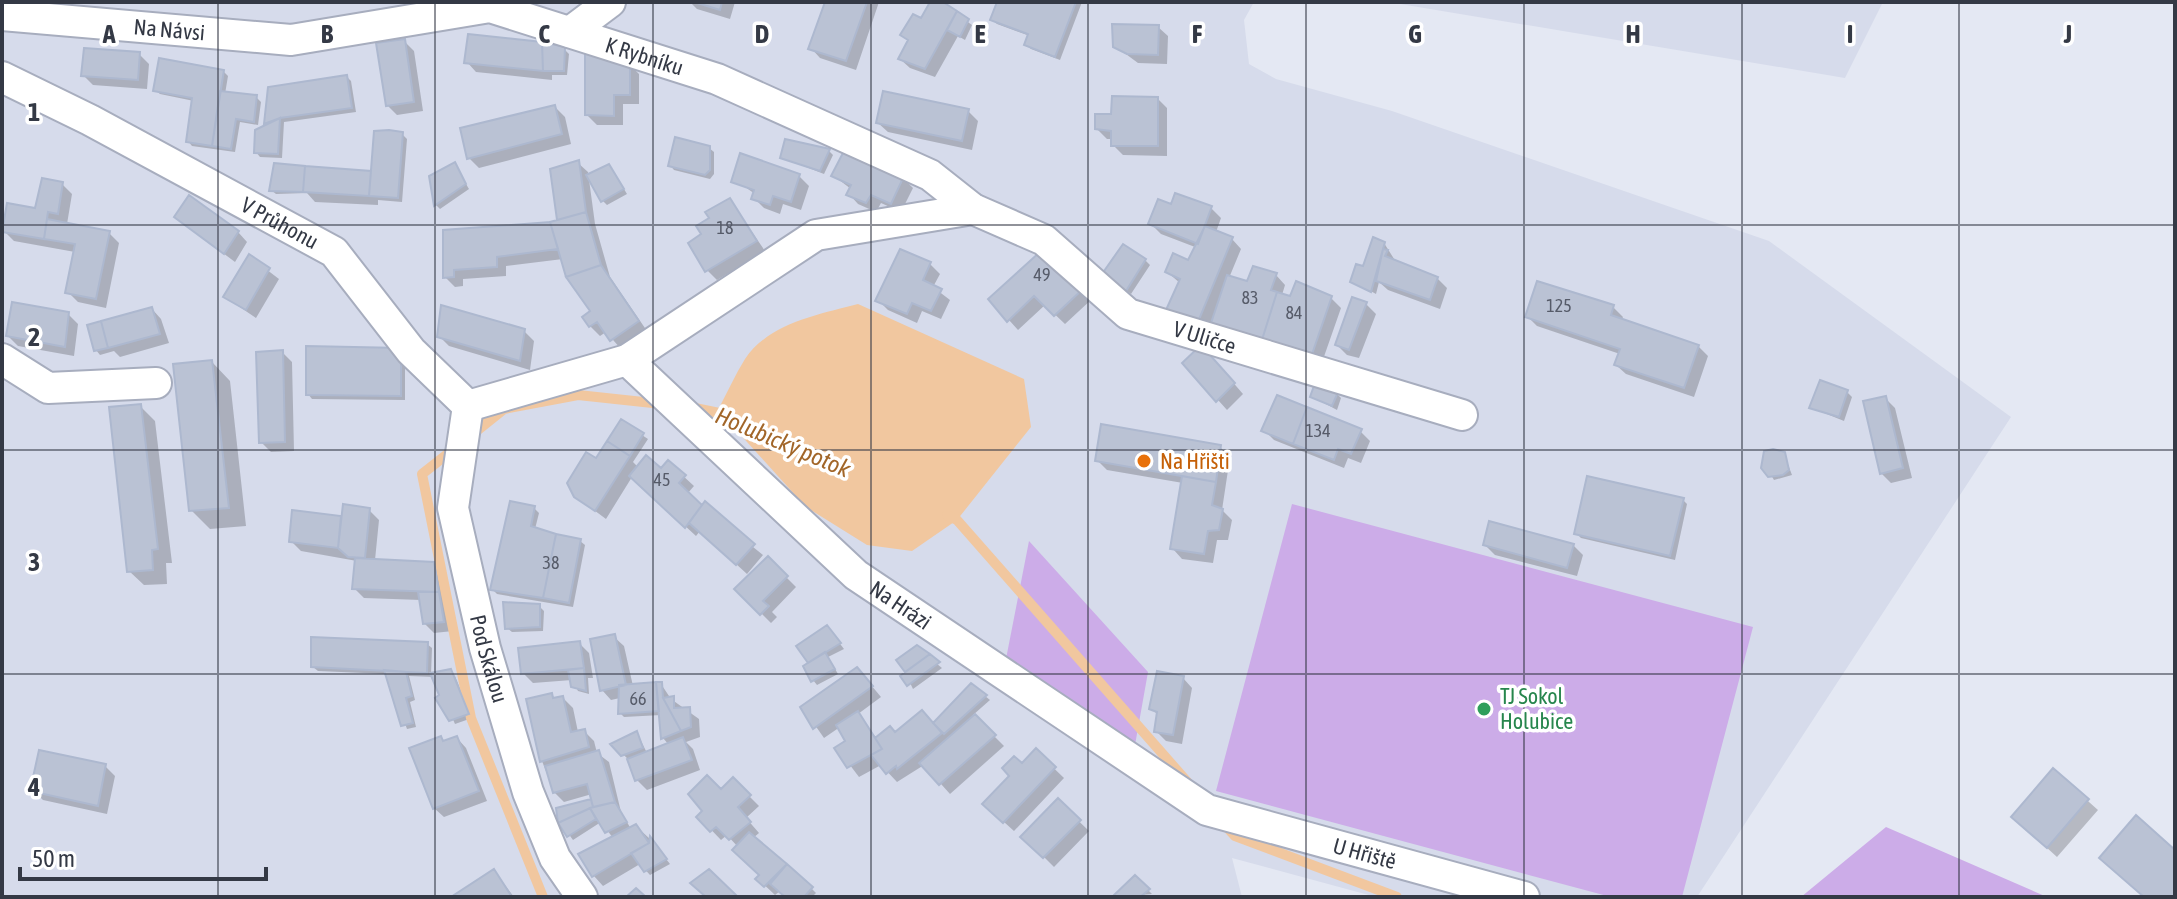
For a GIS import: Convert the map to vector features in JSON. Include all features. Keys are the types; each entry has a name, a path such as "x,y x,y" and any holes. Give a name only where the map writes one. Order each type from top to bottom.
{"street":[{"path":"570,32 610,2"},
{"name":"K Rybníku","path":"291,40 490,7 717,79 930,175 973,209"},
{"name":"Na Návsi","path":"2,15 291,40"},
{"name":"V Průhonu","path":"2,77 90,120 334,252 411,351 468,406"},
{"path":"468,406 627,360 816,235 973,209"},
{"name":"V Uličce","path":"973,209 1044,240 1128,314 1462,415"},
{"path":"2,359 48,388 156,383"},
{"name":"Na Hrázi","path":"627,360 856,575 1207,810"},
{"name":"Pod Skálou","path":"468,406 453,508 475,601 528,792 555,858 582,897"},
{"name":"U Hřiště","path":"1207,810 1524,897"}],"shaded area":[{"path":"2,2 1254,2 1244,20 1249,64 1276,79 1392,111 1769,241 2011,417 1697,897 1376,897 1232,858 1242,897 2,897"},
{"path":"1388,2 1883,2 1845,78"},
{"name":"TJ Sokol Holubice","path":"1292,504 1753,627 1682,897 1611,897 1216,791"},
{"path":"1029,541 1148,672 1135,745 1005,664"},
{"path":"1886,827 2047,897 1801,897"}],"water":[{"path":"858,304 1024,379 1031,427 957,520 912,551 867,545 806,507 718,410 745,359 767,337 796,322"}],"building":[{"path":"694,2 722,2 720,10"},
{"path":"825,2 867,2 846,61 808,49"},
{"path":"930,2 943,2 957,11 925,69 898,59 908,40 900,35 913,14 921,18"},
{"path":"997,2 1076,2 1055,57 1024,45 1028,34 990,20"},
{"path":"957,11 969,19 960,37 947,30"},
{"path":"1112,24 1159,25 1158,55 1127,54 1113,47"},
{"path":"468,34 542,42 543,71 464,63"},
{"path":"405,39 414,102 386,106 376,43"},
{"path":"542,42 565,47 564,71 543,71"},
{"path":"84,48 140,52 138,80 81,76"},
{"path":"585,53 614,53 630,62 630,95 614,95 614,116 585,115"},
{"path":"159,58 224,70 212,146 186,142 192,98 153,91"},
{"path":"347,75 352,108 280,118 264,124 268,87"},
{"path":"220,91 257,95 254,122 236,119 231,149 212,146"},
{"path":"883,91 969,109 962,141 876,123"},
{"path":"1112,96 1158,97 1158,146 1111,146 1111,131 1095,129 1095,114 1111,114"},
{"path":"555,105 562,134 467,159 460,128"},
{"path":"555,105 562,134 467,159 460,128"},
{"path":"280,118 278,154 254,153 255,130"},
{"path":"374,131 403,132 398,198 369,196"},
{"path":"675,137 710,146 710,170 705,175 668,166"},
{"path":"785,139 830,149 820,171 780,158"},
{"path":"845,149 904,176 891,204 871,195 866,203 846,195 851,185 831,176"},
{"path":"740,153 800,174 791,202 773,196 770,205 751,199 754,190 731,182"},
{"path":"579,160 586,212 557,220 550,169"},
{"path":"455,162 466,184 434,206 429,176"},
{"path":"274,163 305,166 303,192 269,191"},
{"path":"609,164 624,189 601,202 586,175"},
{"path":"305,166 371,171 369,196 303,192"},
{"path":"42,178 63,182 58,214 48,212 44,239 2,232 7,203 35,208"},
{"path":"1175,193 1212,206 1198,244 1148,224 1158,199 1171,204"},
{"path":"189,195 239,231 224,254 174,217"},
{"path":"730,198 757,241 705,272 688,243 701,234 696,226 709,218 705,212"},
{"path":"586,212 601,265 566,277 550,222"},
{"path":"47,219 110,231 96,299 65,293 75,244 44,239"},
{"path":"550,222 558,249 497,257 497,267 454,270 454,277 443,278 443,230"},
{"path":"1205,226 1233,237 1198,322 1166,310 1180,279 1165,272 1173,253 1188,260"},
{"path":"1373,237 1385,242 1371,292 1350,282 1356,264 1363,266"},
{"path":"1123,244 1146,259 1126,291 1102,274"},
{"path":"900,249 931,262 923,280 942,289 931,311 912,303 907,314 875,301"},
{"path":"1383,249 1388,250 1385,256 1438,277 1430,300 1376,281"},
{"path":"1041,251 1084,288 1054,316 1034,296 1007,322 988,299"},
{"path":"249,254 270,268 246,310 223,297"},
{"path":"601,265 639,321 610,341 597,322 589,327 582,317 590,311 566,277"},
{"path":"1253,266 1277,273 1271,290 1277,292 1261,343 1210,326 1227,275 1247,281"},
{"path":"1296,281 1332,296 1310,360 1261,343 1277,292 1290,296"},
{"path":"1537,281 1614,305 1611,315 1699,345 1684,388 1614,365 1620,349 1525,317"},
{"path":"1352,297 1367,302 1349,350 1335,345"},
{"path":"12,302 69,312 65,347 6,336"},
{"path":"441,305 525,329 520,361 437,337"},
{"path":"152,307 160,334 108,348 101,321"},
{"path":"101,321 108,348 94,351 87,325"},
{"path":"1201,345 1235,383 1216,402 1182,363"},
{"path":"306,346 401,348 401,396 306,395"},
{"path":"283,350 285,442 259,443 256,352"},
{"path":"212,360 229,508 189,511 173,364"},
{"path":"1820,380 1848,390 1839,417 1809,408"},
{"path":"1315,383 1338,392 1332,406 1310,397"},
{"path":"1277,395 1307,407 1293,444 1261,431"},
{"path":"1886,396 1903,468 1880,474 1863,401"},
{"path":"141,404 158,549 152,550 153,570 127,572 109,407"},
{"path":"1307,407 1362,429 1351,454 1338,449 1334,460 1293,444"},
{"path":"621,419 644,433 630,456 607,441"},
{"path":"1101,424 1221,445 1216,482 1095,461"},
{"path":"607,441 630,456 595,511 574,497 567,483 586,452 596,458"},
{"path":"1773,449 1785,452 1789,470 1783,475 1768,477 1761,468 1764,451"},
{"path":"646,455 661,468 668,460 686,475 679,483 702,505 685,528 629,476"},
{"path":"1182,476 1216,482 1212,505 1223,509 1219,530 1208,531 1204,554 1170,549"},
{"path":"1587,476 1684,498 1670,556 1574,534"},
{"path":"510,501 535,506 531,526 556,534 543,598 490,590"},
{"path":"705,501 755,544 736,565 689,523"},
{"path":"343,504 370,508 365,558 348,557 338,548"},
{"path":"292,510 341,516 338,548 289,542"},
{"path":"1489,521 1574,544 1567,568 1483,545"},
{"path":"556,534 581,539 569,603 543,598"},
{"path":"768,556 788,576 763,601 769,606 760,615 734,589"},
{"path":"355,558 434,562 439,592 352,589"},
{"path":"418,592 439,592 444,622 423,624"},
{"path":"503,602 540,604 540,627 505,629"},
{"path":"827,625 841,643 808,663 796,646"},
{"path":"615,634 626,685 600,691 590,639"},
{"path":"311,637 428,642 427,673 311,667"},
{"path":"580,641 584,668 521,674 518,648"},
{"path":"917,645 930,654 905,672 896,660"},
{"path":"825,652 835,669 811,682 803,666"},
{"path":"930,654 940,662 907,686 900,676"},
{"path":"857,667 873,686 813,729 800,707"},
{"path":"584,668 586,691 571,687 568,670"},
{"path":"451,669 469,714 449,721 435,698 439,695 430,673"},
{"path":"384,670 406,672 412,696 406,698 413,723 401,726"},
{"path":"1157,671 1184,676 1173,735 1154,732 1157,712 1149,709"},
{"path":"656,682 659,711 618,714 619,685"},
{"path":"656,682 662,682 663,698 681,731 661,739"},
{"path":"971,683 987,695 944,734 933,723"},
{"path":"552,693 553,698 563,696 571,732 585,729 589,747 540,762 526,699"},
{"path":"674,696 674,708 690,707 691,727 681,731 663,698"},
{"path":"922,710 942,733 897,769 896,766 886,774 871,755 882,749 875,738 890,726 895,732"},
{"path":"858,711 882,749 847,768 834,748 845,741 836,725"},
{"path":"975,714 996,735 939,785 919,763"},
{"path":"637,731 643,748 621,756 610,744"},
{"path":"441,736 443,741 457,736 479,791 433,809 409,748"},
{"path":"683,737 692,760 635,781 627,759"},
{"path":"1036,748 1056,767 1003,823 982,804 1009,776 1002,768 1014,756 1022,763"},
{"path":"39,750 106,764 98,806 30,791"},
{"path":"599,750 615,802 593,807 587,784 553,793 545,766"},
{"path":"2053,768 2089,799 2047,848 2011,817"},
{"path":"707,775 721,789 733,777 751,795 738,807 751,822 729,840 716,827 710,832 696,817 702,811 688,794"},
{"path":"1058,798 1081,820 1043,858 1020,837"},
{"path":"591,799 593,807 558,823 556,808"},
{"path":"615,802 627,822 605,833 590,808"},
{"path":"590,808 596,819 567,837 558,823"},
{"path":"2136,815 2175,850 2175,897 2144,897 2099,858"},
{"path":"636,824 649,843 592,877 578,854"},
{"path":"749,832 787,864 764,887 755,879 759,875 732,850"},
{"path":"650,836 667,859 644,872 631,853 649,843"},
{"path":"787,864 813,887 804,897 785,897 770,884"},
{"path":"494,869 512,897 451,897"},
{"path":"709,869 736,895 734,897 706,897 690,883"},
{"path":"1135,875 1150,889 1140,897 1112,897"},
{"path":"636,888 646,897 626,897"}],"waterway":[{"name":"Holubický potok","path":"469,437 504,409 578,395 662,404"},
{"name":"Holubický potok","path":"690,407 729,415"},
{"name":"Holubický potok","path":"454,449 422,474 471,718 543,897"},
{"name":"Holubický potok","path":"947,515 957,520 1190,785"},
{"name":"Holubický potok","path":"1224,824 1235,836 1397,897"}],"place":[{"name":"Na Hřišti","path":"1144,461"},
{"name":"TJ Sokol Holubice","path":"1484,709"}]}
